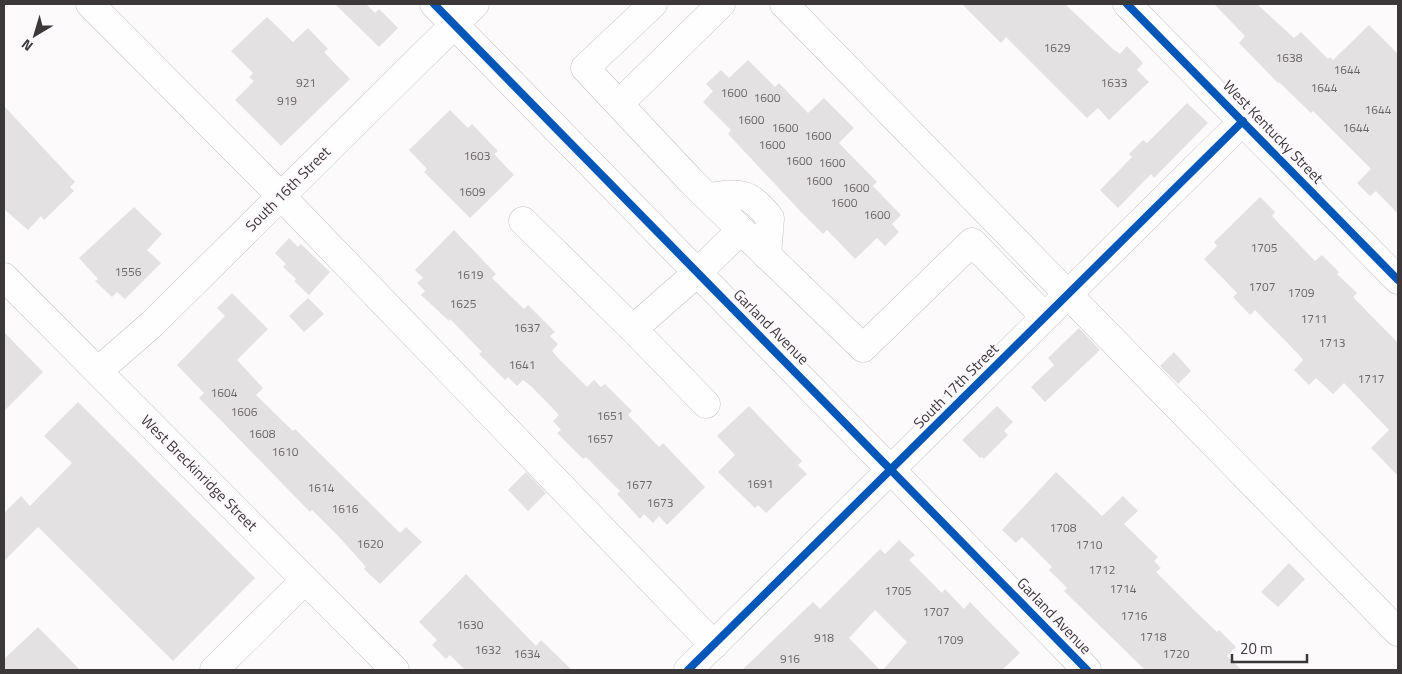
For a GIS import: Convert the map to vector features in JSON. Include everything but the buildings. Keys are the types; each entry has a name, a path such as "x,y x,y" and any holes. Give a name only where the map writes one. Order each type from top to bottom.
{"street":[{"path":"90,4 281,196 714,644"},
{"name":"Garland Avenue","path":"434,4 1087,670"},
{"name":"South 16th Street","path":"98,371 152,324 475,4"},
{"path":"653,4 585,68 708,197 863,348 972,242 1045,317"},
{"path":"618,104 721,4"},
{"path":"784,4 1398,632"},
{"name":"West Kentucky Street","path":"1127,4 1398,280"},
{"name":"South 17th Street","path":"688,670 1243,121"},
{"path":"708,197 740,193 758,202 770,218 767,256"},
{"path":"523,221 706,404"},
{"path":"633,329 698,272 741,230"},
{"name":"West Breckinridge Street","path":"4,276 305,580 386,667"},
{"path":"214,670 305,580"}],"cycle path":[{"path":"434,4 1087,670"},
{"path":"1127,4 1398,280"},
{"path":"688,670 1243,121"}]}
